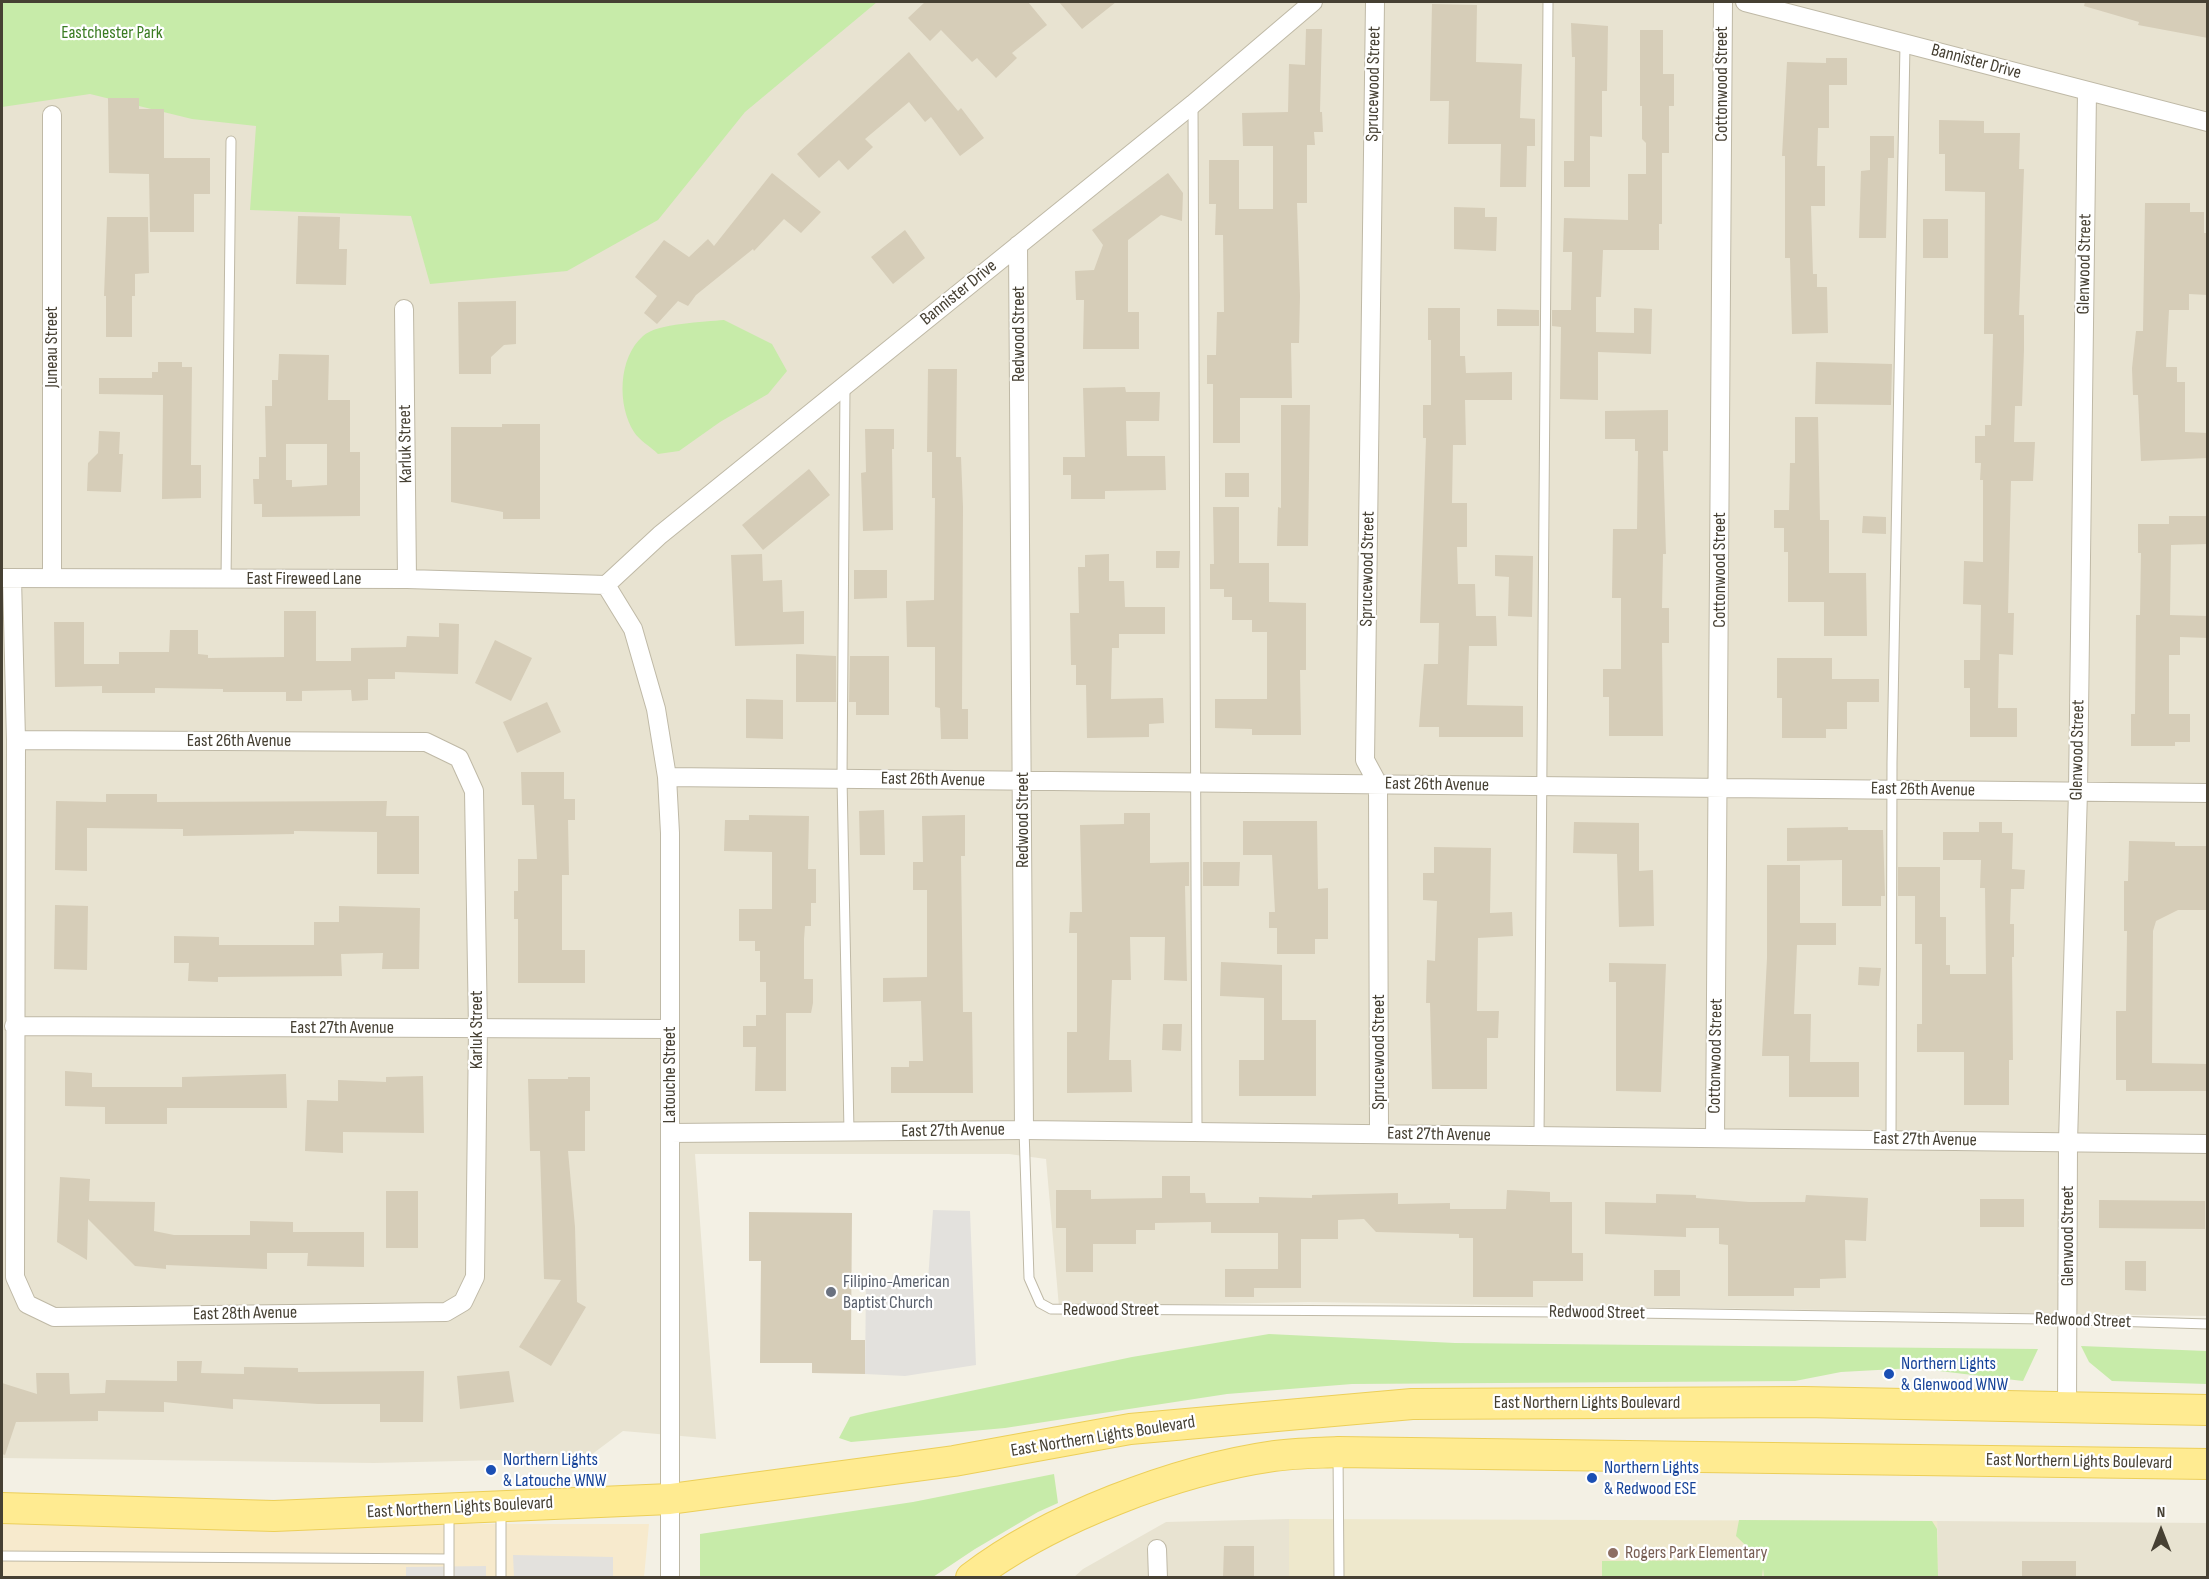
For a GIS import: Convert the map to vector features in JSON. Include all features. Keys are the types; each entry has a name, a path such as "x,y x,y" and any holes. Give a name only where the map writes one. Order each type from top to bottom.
{"main road":[{"name":"East Northern Lights Boulevard","path":"2,1508 274,1516 670,1498 954,1461 1130,1429 1412,1404 1804,1402 2208,1410"},
{"name":"East Northern Lights Boulevard","path":"971,1578 1038,1536 1082,1514 1162,1483 1220,1466 1276,1456 1338,1452 2208,1464"}],"street":[{"name":"Bannister Drive","path":"606,585 660,535 1193,104 1312,2"},
{"name":"Sprucewood Street","path":"1376,2 1365,760 1378,784 1379,1134"},
{"name":"Cottonwood Street","path":"1715,1138 1723,2"},
{"name":"Bannister Drive","path":"1745,2 2208,122"},
{"name":"Glenwood Street","path":"2067,1408 2068,1142 2078,791 2087,91"},
{"name":"Juneau Street","path":"52,115 52,579"},
{"name":"Redwood Street","path":"1018,245 1024,1130"},
{"name":"Karluk Street","path":"404,309 407,579"},
{"name":"East Fireweed Lane","path":"7,578 407,579 606,585"},
{"path":"7,578 16,740 14,1026"},
{"name":"Latouche Street","path":"606,585 633,629 656,709 667,777 670,832 670,1578"},
{"name":"East 26th Avenue","path":"16,740 426,742 459,758"},
{"name":"Karluk Street","path":"459,758 474,791 478,1029 475,1276 463,1302"},
{"name":"East 26th Avenue","path":"667,777 2208,793"},
{"name":"East 27th Avenue","path":"14,1026 670,1029"},
{"name":"East 28th Avenue","path":"14,1026 15,1277 27,1304 54,1317 446,1312 463,1302"},
{"name":"East 27th Avenue","path":"670,1133 1024,1130 2208,1144"},
{"path":"1157,1549 1158,1578"}],"lane":[{"path":"1539,1136 1548,2"},
{"path":"1891,1140 1893,789 1905,44"},
{"path":"1193,104 1197,1132"},
{"path":"226,580 231,141"},
{"path":"845,386 842,778 849,1132"},
{"name":"Redwood Street","path":"1024,1130 1029,1278 1040,1303 1051,1309 1564,1312 2208,1324"},
{"path":"1338,1452 1339,1578"},
{"path":"501,1506 501,1578"},
{"path":"449,1578 450,1509"},
{"path":"2,1556 449,1559"}],"shaded area":[{"path":"179,2 2207,2 2207,1316 1309,1302 1059,1307 1046,1159 1009,1154 695,1154 716,1439 623,1431 587,1458 374,1463 2,1458 2,62"},
{"path":"933,1210 970,1211 976,1365 905,1376 865,1374 866,1281 928,1280"},
{"path":"1289,1519 1289,1577 1073,1578 1083,1569 1166,1522"},
{"name":"Rogers Park Elementary","path":"1289,1519 1937,1521 1938,1577 1289,1578"},
{"path":"1937,1521 2207,1523 2207,1577 1938,1577"},
{"path":"2,1524 649,1524 644,1577 2,1578"},
{"path":"513,1555 613,1557 613,1577 514,1577"},
{"path":"486,1566 486,1577 406,1577 406,1567"}],"green space":[{"name":"Eastchester Park","path":"2,2 877,2 745,112 658,220 567,271 430,284 411,216 250,210 256,126 192,119 90,94 2,107"},
{"path":"724,320 772,344 787,371 768,394 720,422 679,451 658,454 639,438 628,421 623,382 629,356 643,336 659,328"},
{"path":"1269,1334 1455,1343 2038,1349 2023,1381 1914,1368 1841,1372 1795,1381 1352,1384 1227,1394 1005,1428 851,1442 839,1438 850,1417 866,1413 1132,1357"},
{"path":"2081,1346 2207,1351 2207,1384 2112,1381 2089,1362"},
{"path":"1054,1474 1058,1503 1038,1512 975,1549 933,1577 700,1577 700,1534 913,1502"},
{"path":"1739,1520 1932,1521 1937,1529 1938,1577 1764,1577 1763,1568 1762,1577 1602,1577 1602,1561 1761,1560 1736,1536"}],"building":[{"path":"925,2 1028,2 1047,25 1012,53 1017,58 996,78 977,58 972,62 941,30 930,41 908,18"},
{"path":"1059,2 1116,2 1082,29"},
{"path":"2085,2 2208,2 2208,38 2138,25 2139,22 2084,6"},
{"path":"1432,4 1477,5 1476,62 1522,64 1520,118 1535,119 1535,146 1527,146 1526,187 1500,187 1501,144 1448,144 1449,101 1430,101"},
{"path":"1571,23 1608,26 1607,91 1602,91 1602,137 1590,136 1590,187 1564,187 1564,161 1574,161 1575,57 1572,57"},
{"path":"1306,29 1322,29 1320,112 1322,112 1323,132 1314,132 1315,145 1307,145 1307,203 1297,203 1299,343 1291,343 1292,398 1240,398 1240,443 1213,443 1213,384 1207,384 1207,355 1216,355 1217,312 1224,312 1223,235 1215,235 1216,204 1209,204 1209,160 1239,160 1239,209 1273,209 1273,146 1243,146 1242,113 1288,112 1289,64 1305,65"},
{"path":"1640,30 1663,30 1663,74 1674,74 1674,106 1669,106 1669,153 1662,153 1662,224 1659,224 1659,250 1603,250 1601,297 1596,297 1596,332 1634,333 1634,308 1652,309 1651,354 1598,352 1598,400 1560,399 1561,327 1552,326 1552,310 1571,310 1572,252 1563,252 1564,218 1628,220 1628,174 1646,174 1646,143 1642,139 1642,106 1640,106"},
{"path":"909,52 958,111 961,108 984,138 960,156 931,117 925,122 909,102 865,139 873,147 848,170 839,160 819,178 797,154"},
{"path":"1826,58 1847,58 1847,85 1829,85 1829,128 1818,128 1817,166 1825,166 1825,206 1811,206 1813,274 1817,274 1817,287 1827,287 1828,333 1792,334 1790,258 1785,258 1785,156 1782,156 1787,62 1826,63"},
{"path":"108,98 139,98 139,109 164,109 164,158 210,158 210,194 194,194 194,232 150,232 149,174 109,173"},
{"path":"1939,120 1984,121 1984,133 2020,133 2019,169 2024,169 2019,315 2024,315 2024,350 2022,406 2015,406 2014,442 2035,442 2033,481 2011,481 2008,613 2014,613 2013,655 1999,654 1998,708 2017,708 2017,737 1970,737 1970,688 1964,688 1964,660 1980,660 1981,605 1963,604 1964,561 1983,562 1983,480 1980,480 1981,463 1975,463 1975,436 1985,436 1985,425 1991,425 1993,334 1984,334 1985,192 1945,191 1945,154 1939,154"},
{"path":"1870,136 1894,136 1894,158 1888,158 1886,238 1859,238 1861,171 1870,170"},
{"path":"772,173 821,212 801,233 784,219 754,251 753,249 696,295 688,306 678,301 657,324 644,313 657,296 635,277 664,240 689,257 708,239 714,246"},
{"path":"1168,173 1183,193 1182,221 1161,215 1128,240 1128,312 1139,312 1139,349 1083,349 1084,300 1076,300 1075,271 1094,270 1103,245 1092,230"},
{"path":"2145,203 2190,203 2190,212 2204,212 2204,233 2208,233 2208,295 2189,294 2189,310 2169,310 2166,367 2177,367 2177,382 2185,382 2185,432 2208,433 2208,458 2141,461 2138,395 2133,395 2132,368 2136,331 2143,331"},
{"path":"1454,207 1485,208 1485,217 1497,217 1496,251 1454,249"},
{"path":"298,216 340,217 339,249 347,249 346,285 296,284"},
{"path":"107,217 148,217 149,273 135,274 135,296 132,296 132,337 106,337 106,296 104,296"},
{"path":"1923,219 1948,219 1948,258 1923,258"},
{"path":"905,230 925,258 893,284 871,257"},
{"path":"516,301 516,344 504,345 491,357 491,374 459,374 458,302"},
{"path":"1428,308 1460,308 1460,356 1465,356 1466,373 1512,372 1512,400 1465,400 1466,445 1453,445 1452,503 1467,503 1467,547 1457,547 1458,584 1475,584 1476,616 1496,616 1497,646 1469,646 1467,705 1523,706 1523,737 1439,737 1439,727 1419,727 1424,664 1438,664 1439,623 1420,623 1426,438 1423,438 1423,405 1431,405 1431,340 1428,340"},
{"path":"1497,309 1539,310 1539,326 1497,326"},
{"path":"279,354 329,355 328,400 350,400 350,452 360,452 360,516 262,517 262,504 254,504 253,479 259,479 259,457 266,457 265,406 272,406 272,380 278,380","holes":["286,444 327,444 327,485 292,487 292,480 286,480"]},
{"path":"158,362 182,362 182,367 192,367 191,465 201,465 201,498 162,499 163,395 99,394 99,378 152,378 152,372 158,372"},
{"path":"1816,362 1892,364 1891,405 1815,404"},
{"path":"928,369 957,369 956,457 961,457 963,507 962,709 968,709 968,739 941,739 940,708 935,707 935,647 907,647 906,601 934,600 935,498 932,498 932,452 927,452"},
{"path":"1125,387 1126,392 1160,392 1159,421 1126,421 1127,456 1165,456 1166,490 1105,491 1105,499 1071,499 1071,475 1063,475 1063,457 1085,457 1083,388"},
{"path":"1281,405 1310,405 1308,546 1277,546 1278,507 1281,508"},
{"path":"1668,410 1668,451 1663,451 1666,554 1663,554 1662,608 1669,608 1669,643 1662,643 1663,736 1609,736 1609,697 1603,697 1603,669 1621,669 1621,598 1612,598 1613,529 1637,529 1638,451 1635,451 1635,439 1605,439 1605,411"},
{"path":"1795,417 1818,417 1820,520 1829,520 1829,573 1866,573 1867,636 1824,636 1824,602 1788,602 1788,552 1784,552 1784,528 1774,528 1774,510 1789,510 1790,463 1795,463"},
{"path":"502,424 540,424 540,519 503,519 503,512 451,502 451,427 502,427"},
{"path":"865,429 894,429 894,449 892,449 893,530 863,531 861,473 866,472"},
{"path":"99,431 120,432 119,454 123,454 121,492 87,491 88,463 98,453"},
{"path":"809,469 830,495 763,550 742,525"},
{"path":"1225,473 1249,473 1249,497 1225,497"},
{"path":"1213,507 1239,507 1239,563 1269,563 1269,602 1306,603 1306,670 1300,670 1301,735 1252,735 1252,729 1215,728 1215,699 1267,699 1267,632 1252,632 1252,620 1232,620 1232,597 1224,597 1224,589 1210,589 1210,564 1214,564"},
{"path":"1863,516 1886,517 1886,534 1862,533"},
{"path":"2169,516 2208,516 2208,544 2171,545 2170,615 2208,616 2208,638 2180,637 2180,655 2169,655 2169,714 2190,714 2190,742 2175,742 2175,746 2131,746 2131,714 2135,714 2136,615 2140,615 2141,553 2138,553 2138,524 2169,524"},
{"path":"1156,551 1180,551 1179,568 1156,568"},
{"path":"762,554 763,581 782,580 783,612 804,611 804,644 735,646 731,555"},
{"path":"1109,554 1109,581 1124,581 1125,607 1165,607 1165,634 1119,634 1119,648 1112,648 1111,699 1163,698 1164,723 1149,724 1149,737 1087,738 1086,685 1076,685 1076,665 1071,665 1070,613 1079,613 1078,567 1085,567 1085,555"},
{"path":"1495,555 1533,556 1532,617 1508,616 1509,577 1495,576"},
{"path":"854,570 887,570 887,598 854,599"},
{"path":"284,611 316,611 316,661 351,661 351,648 406,647 407,636 439,637 439,623 459,624 458,674 395,672 395,679 368,679 368,700 352,701 351,690 302,691 302,701 286,701 286,692 223,692 223,689 155,688 155,693 102,693 102,686 55,687 54,622 84,622 84,664 119,664 119,652 169,652 170,630 198,630 198,654 208,655 208,658 284,657"},
{"path":"495,640 532,658 511,701 475,683"},
{"path":"796,654 836,656 836,702 796,702"},
{"path":"850,656 889,656 889,715 856,715 856,702 849,702"},
{"path":"1777,658 1832,658 1832,679 1879,679 1879,702 1847,702 1847,729 1826,729 1826,738 1782,738 1782,698 1777,698"},
{"path":"746,699 783,700 783,739 746,738"},
{"path":"547,702 561,732 517,753 503,722"},
{"path":"521,772 564,772 564,799 575,799 575,820 568,820 569,875 562,875 562,950 585,950 585,983 518,983 518,919 514,919 514,891 518,891 518,859 537,859 534,805 522,805"},
{"path":"106,794 157,794 157,802 387,801 386,816 419,816 419,874 377,874 377,832 294,831 294,834 183,836 183,829 87,828 87,871 55,870 56,801 106,802"},
{"path":"884,810 885,855 860,855 859,811"},
{"path":"1124,813 1150,813 1150,863 1189,862 1189,886 1185,886 1187,981 1164,980 1165,937 1130,937 1131,980 1112,980 1109,1060 1131,1060 1132,1092 1067,1093 1067,1032 1077,1032 1077,933 1069,933 1070,912 1082,912 1080,825 1124,824"},
{"path":"749,815 809,816 808,869 816,869 816,903 811,903 811,926 805,926 804,979 813,979 813,1003 811,1013 786,1013 786,1091 755,1091 756,1047 743,1047 743,1026 756,1026 756,1015 766,1015 766,982 760,982 760,951 755,951 755,941 739,941 739,909 772,909 772,852 724,851 725,820 749,820"},
{"path":"965,815 965,856 961,856 963,1012 972,1012 973,1093 891,1093 891,1067 909,1067 909,1061 923,1061 921,1001 883,1002 883,978 927,977 927,890 913,890 913,862 923,862 922,816"},
{"path":"1243,821 1317,821 1318,889 1328,888 1328,939 1315,939 1315,954 1277,954 1277,928 1269,928 1269,912 1275,912 1272,855 1243,855"},
{"path":"1574,822 1639,823 1639,871 1653,870 1654,926 1619,927 1617,854 1573,853"},
{"path":"1979,822 2002,822 2002,833 2013,833 2012,869 2025,870 2024,889 2011,889 2010,924 2014,924 2014,957 2012,957 2013,1060 2009,1060 2009,1105 1964,1105 1964,1052 1917,1052 1917,1024 1922,1024 1922,944 1915,944 1915,896 1898,896 1898,867 1940,867 1940,917 1946,917 1946,965 1950,965 1950,974 1986,974 1985,888 1980,888 1981,860 1943,860 1943,832 1979,832"},
{"path":"1848,827 1848,830 1883,830 1885,896 1881,896 1881,906 1842,906 1842,860 1787,861 1787,828"},
{"path":"2129,841 2175,842 2175,846 2208,846 2208,910 2178,910 2156,921 2153,931 2152,1063 2208,1064 2208,1091 2126,1091 2126,1080 2116,1080 2116,1011 2126,1011 2127,931 2124,931 2124,881 2128,881"},
{"path":"1434,847 1491,848 1490,913 1512,912 1513,936 1478,938 1477,1011 1499,1011 1498,1038 1487,1038 1487,1089 1432,1089 1430,1003 1426,1003 1427,960 1435,961 1437,901 1423,900 1423,873 1434,873"},
{"path":"1203,862 1240,862 1239,886 1203,886"},
{"path":"1767,865 1800,865 1800,923 1836,923 1836,945 1797,945 1794,1014 1811,1014 1810,1062 1859,1062 1859,1097 1789,1097 1789,1056 1762,1056 1767,958"},
{"path":"55,905 88,906 87,970 54,969"},
{"path":"339,906 420,908 419,969 382,969 383,953 341,954 342,976 218,977 218,982 188,981 189,963 174,963 174,936 219,937 219,945 314,945 314,922 339,922"},
{"path":"1221,962 1282,965 1282,1020 1316,1020 1316,1096 1239,1096 1239,1060 1264,1060 1264,998 1220,996"},
{"path":"1609,963 1666,964 1661,1092 1616,1091 1616,982 1609,982"},
{"path":"1859,967 1881,968 1879,986 1858,985"},
{"path":"1163,1024 1182,1024 1181,1051 1162,1050"},
{"path":"65,1071 92,1073 92,1087 182,1087 182,1077 286,1074 287,1108 167,1108 167,1124 105,1124 105,1107 65,1106"},
{"path":"423,1076 424,1133 343,1132 343,1153 305,1151 307,1100 338,1101 338,1080 386,1082 386,1077"},
{"path":"568,1077 590,1077 590,1111 585,1111 585,1151 568,1151 575,1227 577,1302 586,1307 551,1366 519,1347 561,1280 544,1279 540,1151 530,1151 528,1079 568,1079"},
{"path":"1162,1176 1190,1176 1190,1193 1205,1193 1206,1203 1259,1203 1259,1197 1312,1198 1312,1195 1398,1193 1398,1204 1450,1203 1450,1209 1506,1209 1507,1190 1550,1192 1550,1202 1572,1202 1572,1253 1583,1253 1583,1281 1533,1281 1533,1297 1473,1297 1473,1238 1459,1238 1459,1234 1376,1232 1364,1219 1338,1220 1338,1239 1301,1239 1301,1288 1254,1288 1254,1297 1225,1297 1225,1269 1278,1269 1278,1233 1211,1233 1211,1222 1155,1223 1155,1230 1136,1230 1136,1244 1093,1244 1093,1272 1066,1272 1066,1228 1056,1228 1056,1190 1091,1190 1091,1199 1162,1198"},
{"path":"60,1177 90,1179 89,1201 155,1202 154,1231 174,1235 250,1235 250,1221 293,1222 293,1232 364,1232 364,1267 307,1266 308,1253 267,1253 267,1269 166,1265 166,1269 135,1266 88,1219 87,1260 57,1242"},
{"path":"386,1191 418,1191 418,1248 386,1248"},
{"path":"1656,1194 1696,1195 1696,1198 1749,1202 1805,1202 1806,1195 1868,1198 1866,1241 1845,1240 1846,1278 1820,1279 1820,1288 1794,1288 1794,1296 1728,1296 1728,1245 1719,1244 1719,1228 1686,1228 1686,1237 1605,1234 1605,1202 1656,1203"},
{"path":"1980,1199 2024,1199 2024,1227 1980,1227"},
{"path":"2099,1200 2205,1201 2205,1229 2099,1228"},
{"name":"Filipino-American Baptist Church","path":"749,1212 852,1213 851,1340 865,1340 865,1374 812,1373 812,1363 760,1363 761,1261 749,1261"},
{"path":"2125,1261 2146,1261 2146,1291 2125,1290"},
{"path":"1654,1270 1680,1270 1680,1296 1654,1296"},
{"path":"177,1361 202,1361 201,1373 244,1374 244,1367 298,1368 298,1372 424,1371 423,1422 380,1422 380,1404 318,1404 233,1399 233,1409 164,1402 164,1412 98,1411 98,1421 16,1422 5,1455 2,1454 2,1383 37,1394 36,1373 69,1373 70,1394 105,1393 106,1380 177,1381"},
{"path":"509,1371 514,1402 460,1409 457,1376"},
{"path":"1224,1546 1254,1546 1254,1578 1223,1578"},
{"path":"2022,1561 2076,1561 2076,1578 2022,1578"}],"place":[{"name":"Filipino-American Baptist Church","path":"831,1292"},
{"name":"Northern Lights & Glenwood WNW","path":"1889,1374"},
{"name":"Northern Lights & Latouche WNW","path":"491,1470"},
{"name":"Northern Lights & Redwood ESE","path":"1592,1478"},
{"name":"Rogers Park Elementary","path":"1613,1553"}]}
